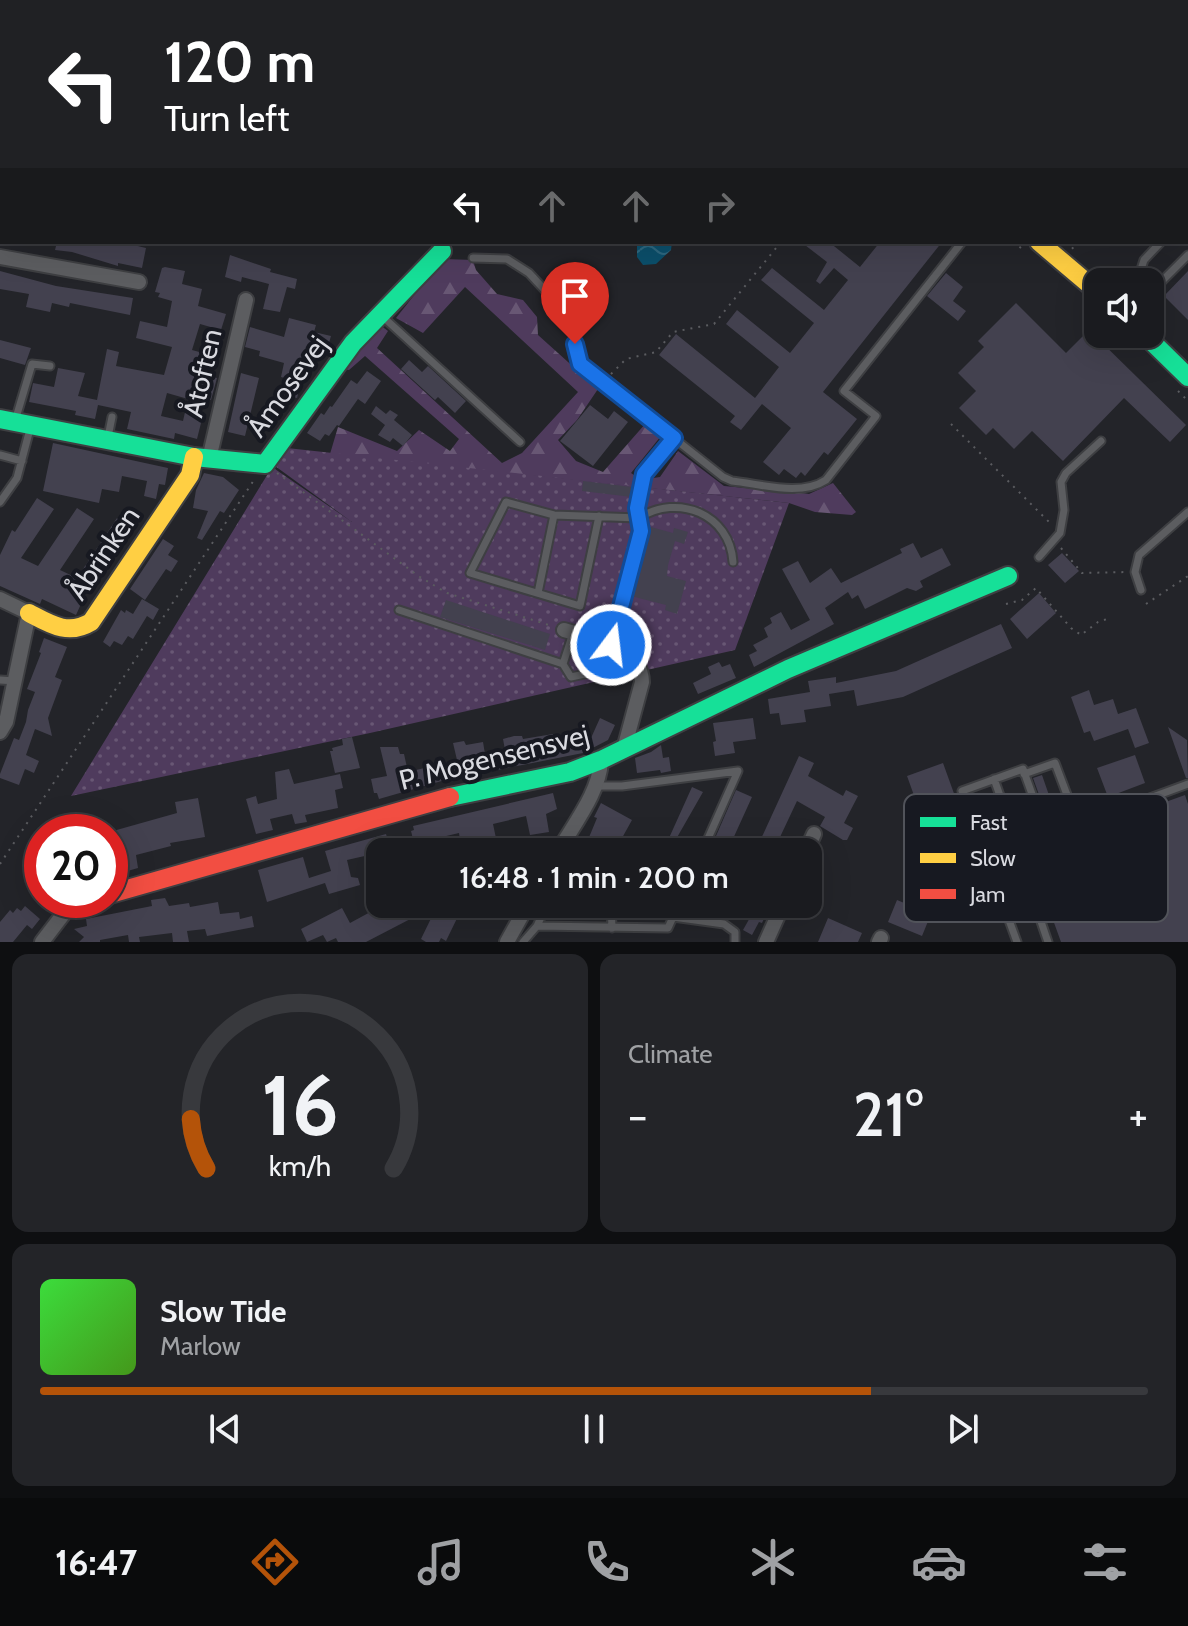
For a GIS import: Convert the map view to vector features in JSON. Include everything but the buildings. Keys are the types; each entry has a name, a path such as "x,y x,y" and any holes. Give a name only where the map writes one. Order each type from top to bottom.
{"street":[{"path":"1041,244 1084,280"},
{"name":"Åmosevej","path":"15,423 202,458 265,464 353,343 442,251"},
{"path":"0,257 139,282"},
{"name":"Åtoften","path":"202,458 246,300"},
{"path":"1158,348 1188,377"},
{"name":"Åbrinken","path":"29,613 62,629 75,631 91,622 202,458"},
{"name":"P. Mogensensvej","path":"128,889 428,801 570,772 788,669 1008,576"},
{"path":"0,599 29,613 8,681 6,722 0,732"},
{"path":"569,631 630,655 642,673 624,749"},
{"path":"566,838 595,786 601,760"},
{"path":"812,838 814,834"},
{"path":"42,942 60,918"},
{"path":"507,942 520,918"},
{"path":"766,942 777,918"}],"lane":[{"path":"473,258 507,259 529,273 571,324 580,364 723,477 732,481 802,489 826,480 876,416 844,391 960,244"},
{"path":"1141,268 1144,260 1159,244"},
{"path":"1164,279 1188,255"},
{"path":"381,315 520,442"},
{"path":"0,502 17,478 22,461 15,423 32,364 50,366"},
{"path":"107,439 112,417"},
{"path":"611,645 641,531 637,508 644,474 674,438"},
{"path":"1039,557 1060,533 1064,510 1061,482 1066,473 1101,441"},
{"path":"0,455 22,461"},
{"path":"599,516 580,606 470,573 506,502 554,515 599,516 639,518 652,510 692,509 722,529 732,546 733,562"},
{"path":"1141,590 1135,572 1139,555 1188,512"},
{"path":"538,593 554,515"},
{"path":"399,610 563,664 571,677 637,663"},
{"path":"563,664 569,631"},
{"path":"1024,774 1055,763 1067,794"},
{"path":"963,794 962,791 1023,769 1031,794"},
{"path":"595,786 622,786 738,771 708,838"},
{"path":"994,779 1000,794"},
{"path":"1160,794 1188,784"},
{"path":"523,942 541,918"},
{"path":"612,918 612,928"},
{"path":"537,926 668,928 673,918"},
{"path":"680,918 724,924 735,932 735,942"},
{"path":"1010,922 1017,942"},
{"path":"1041,922 1048,942"}],"path":[{"path":"604,383 620,363 656,352 669,334 714,324 779,244"},
{"path":"951,424 1060,533"},
{"path":"0,864 265,464 420,577 447,593 569,631"},
{"path":"1054,541 1082,573 1135,572"},
{"path":"1146,604 1188,576"},
{"path":"1006,604 1009,606 1022,600 1036,588 1081,635 1098,622 1110,618"}],"green space":[{"path":"443,259 473,260 476,270 497,294 523,300 537,317 538,335 598,389 577,420 558,440 576,461 603,472 646,423 661,436 631,473 641,480 660,477 678,451 724,486 809,494 833,483 856,512 852,515 815,512 789,503 330,454 338,427 397,451 419,430 450,451 459,439 365,356 349,370 342,369 380,325 388,331 377,348 502,463 522,453 578,392 465,287 423,333 396,318"},
{"path":"287,448 789,503 735,650 370,733 71,796 272,467 352,522 275,466"}],"water":[{"path":"637,244 672,244 671,250 656,264 643,265 637,257"}],"traffic: fast":[{"path":"0,419 194,457 265,464 353,343 442,251"},
{"path":"1158,348 1188,377"},
{"path":"450,797 570,772 601,760 788,669 1008,576"}],"traffic: slow":[{"path":"1041,244 1084,280"},
{"path":"29,613 67,628 91,622 190,475 194,457"}],"traffic: jam":[{"path":"128,889 450,797"}],"route":[{"path":"575,344 580,364 674,438 644,474 637,508 641,531 611,645"}]}
